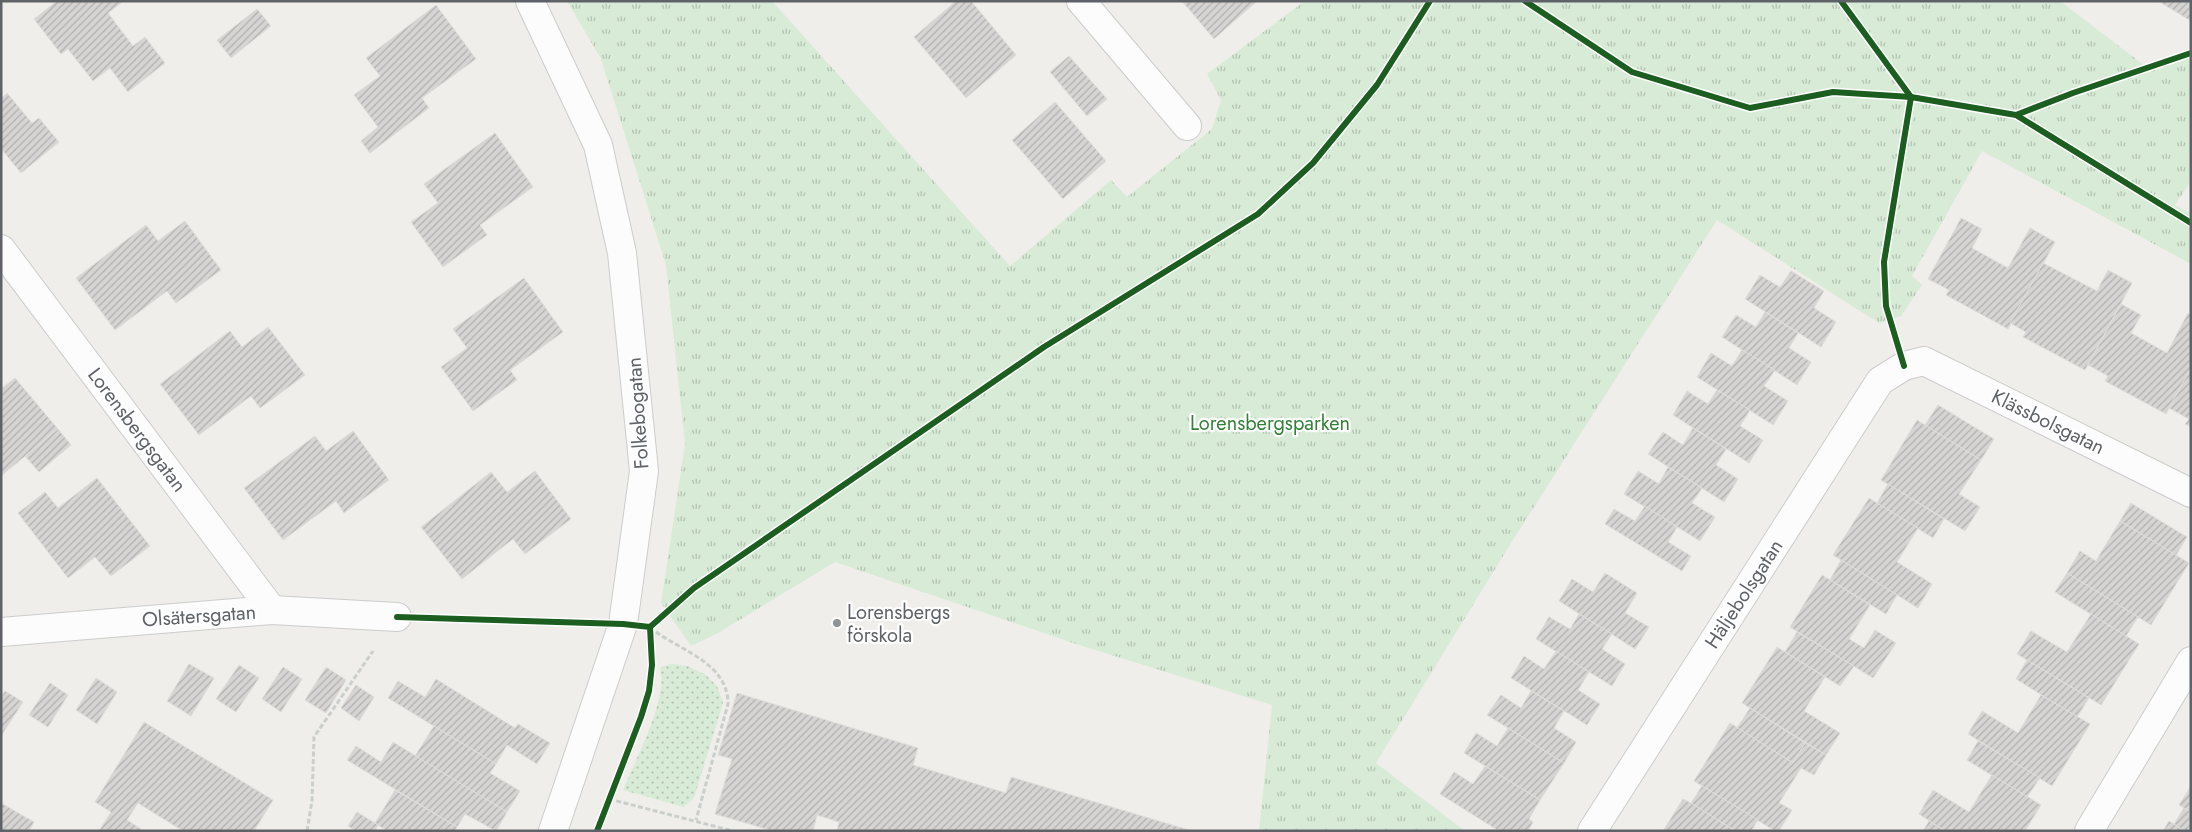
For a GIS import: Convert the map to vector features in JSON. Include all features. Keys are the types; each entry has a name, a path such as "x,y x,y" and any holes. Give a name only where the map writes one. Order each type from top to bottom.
{"street":[{"name":"Folkebogatan","path":"530,1 598,146 622,253 644,471 623,624 553,831"},
{"path":"1081,1 1187,126"},
{"name":"Lorensbergsgatan","path":"1,249 272,610"},
{"name":"Klässbolsgatan","path":"1904,366 1924,360 2191,493"},
{"name":"Häljebolsgatan","path":"1592,831 1880,381 1904,366"},
{"name":"Olsätersgatan","path":"1,632 272,610 397,617"},
{"path":"2089,831 2191,661"}],"path":[{"path":"307,831 312,801 314,737 397,617"},
{"path":"650,627 714,669 723,679 728,691 728,704 696,820"},
{"path":"609,799 696,820 732,831"}],"green space":[{"name":"Lorensbergsparken","path":"567,1 772,1 1010,266 1111,180 1127,197 1212,129 1221,100 1207,74 1305,1 2060,1 2149,69 2191,54 2191,181 2175,205 2191,214 2191,264 1982,151 1912,276 1922,285 1901,316 1879,323 1717,220 1511,543 1376,763 1465,831 1259,831 1272,705 1076,644 835,562 718,633 691,646 661,603 685,444 666,265 601,59"},
{"path":"672,664 688,666 706,675 717,686 723,703 694,798 684,807 623,790 643,746 655,712 661,681 660,667"}],"building":[{"path":"57,1 119,1 121,3 108,13 133,46 145,37 165,63 128,92 110,68 93,81 68,49 61,54 34,19"},
{"path":"956,1 971,1 1016,55 966,98 914,37"},
{"path":"1182,1 1257,1 1214,39"},
{"path":"2158,1 2191,1 2191,21"},
{"path":"436,5 476,59 422,98 429,108 370,153 361,141 378,127 354,95 380,76 366,58"},
{"path":"257,9 271,26 231,58 217,40"},
{"path":"1069,56 1107,99 1087,116 1050,72"},
{"path":"7,93 32,123 39,118 59,142 21,173 3,151 1,152 1,95 3,97"},
{"path":"1055,102 1106,161 1063,199 1012,140"},
{"path":"495,133 533,187 480,225 487,235 443,267 411,222 438,203 424,184"},
{"path":"1961,218 1982,229 1972,248 2008,268 2030,228 2055,242 2008,329 1946,295 1949,290 1928,279"},
{"path":"185,221 221,270 176,303 167,291 115,330 76,278 146,225 158,241"},
{"path":"2043,263 2097,291 2108,270 2132,283 2085,370 2023,337 2026,332 2010,323"},
{"path":"1791,271 1824,291 1814,308 1836,322 1821,347 1745,299 1760,275 1780,287"},
{"path":"524,278 563,332 510,370 517,380 473,411 441,367 467,348 453,329"},
{"path":"2121,304 2141,315 2131,333 2167,353 2188,313 2191,315 2191,368 2166,414 2105,381 2108,376 2088,365"},
{"path":"1765,312 1798,333 1789,348 1811,362 1797,385 1722,337 1736,315 1756,327"},
{"path":"268,327 305,375 260,408 251,396 199,435 160,384 230,331 242,347"},
{"path":"1742,350 1775,370 1764,386 1788,401 1773,425 1697,377 1711,353 1732,366"},
{"path":"2191,368 2191,427 2185,424 2189,419 2169,408"},
{"path":"15,378 58,429 1,476 1,389"},
{"path":"1717,390 1750,410 1740,426 1763,440 1749,463 1673,415 1687,391 1708,404"},
{"path":"1938,405 1994,439 1981,460 1925,425"},
{"path":"1917,420 1981,460 1959,494 1980,507 1965,531 1881,480"},
{"path":"1693,428 1726,449 1716,465 1738,479 1724,502 1648,454 1663,432 1683,445"},
{"path":"58,429 71,445 39,472 25,456"},
{"path":"353,431 389,480 344,513 336,501 283,540 244,488 315,436 326,451"},
{"path":"1668,467 1702,488 1692,503 1715,517 1700,541 1624,494 1638,471 1659,484"},
{"path":"535,471 571,519 525,554 513,539 462,579 421,527 491,472 507,492"},
{"path":"97,478 150,546 111,576 95,557 68,578 18,513 45,492 58,508"},
{"path":"1888,484 1944,519 1933,538 1877,503"},
{"path":"1869,498 1918,528 1897,562 1932,584 1918,608 1833,555"},
{"path":"2131,503 2187,537 2176,555 2120,521"},
{"path":"1645,506 1677,527 1668,542 1691,556 1682,571 1605,524 1614,509 1635,521"},
{"path":"2120,521 2189,563 2151,625 2067,573 2080,551 2096,561"},
{"path":"1841,560 1897,595 1886,614 1830,580"},
{"path":"1605,573 1637,593 1625,613 1649,627 1635,649 1559,601 1572,579 1593,592"},
{"path":"2067,573 2138,617 2126,636 2055,592"},
{"path":"1822,575 1870,605 1849,639 1864,648 1875,630 1896,643 1873,678 1790,627"},
{"path":"1579,614 1612,634 1602,649 1625,664 1612,686 1536,639 1549,617 1570,629"},
{"path":"2091,614 2139,644 2101,705 2017,654 2031,631 2067,652"},
{"path":"1797,632 1854,666 1840,686 1785,652"},
{"path":"1777,647 1825,677 1804,711 1840,733 1826,755 1742,703"},
{"path":"1556,651 1589,672 1578,690 1600,704 1587,725 1511,678 1524,656 1544,669"},
{"path":"2027,660 2089,698 2077,717 2016,679"},
{"path":"189,664 214,678 191,716 167,701"},
{"path":"239,665 259,678 236,712 216,699"},
{"path":"283,667 302,679 281,712 262,699"},
{"path":"326,667 346,680 326,713 305,700"},
{"path":"96,678 117,692 97,724 76,710"},
{"path":"436,679 515,728 518,724 550,743 537,764 507,745 496,764 388,698 398,681 425,697"},
{"path":"50,683 68,695 48,727 29,715"},
{"path":"356,685 374,697 359,721 341,708"},
{"path":"5,691 23,702 1,736 1,697"},
{"path":"1531,691 1564,711 1554,728 1576,742 1564,763 1487,715 1501,695 1521,708"},
{"path":"737,693 918,748 913,765 1006,793 1011,777 1189,830 837,831 839,822 817,815 813,831 773,831 715,814 732,759 718,755"},
{"path":"2041,695 2090,724 2052,786 1968,734 1982,711 2018,733"},
{"path":"1750,708 1805,743 1793,763 1737,728"},
{"path":"144,722 273,800 254,831 183,831 138,803 127,820 141,829 140,831 99,831 111,812 95,802"},
{"path":"1730,723 1793,763 1805,743 1826,755 1814,775 1801,768 1779,803 1792,810 1779,831 1775,831 1694,781"},
{"path":"434,726 496,764 490,773 520,791 507,812 415,756"},
{"path":"1508,728 1564,763 1540,800 1464,753 1476,733 1497,746"},
{"path":"1978,741 2040,778 2027,797 1967,760"},
{"path":"393,742 507,812 496,831 465,814 457,827 347,760 356,746 381,762"},
{"path":"1485,766 1540,800 1529,819 1533,822 1528,831 1499,831 1440,794 1454,772 1473,784"},
{"path":"1992,775 2041,805 2025,831 1945,831 1919,814 1933,790 1969,812"},
{"path":"1702,786 1758,820 1751,831 1735,831 1691,803"},
{"path":"2191,786 2191,812 2179,805"},
{"path":"395,790 457,827 455,831 387,831 375,823"},
{"path":"1683,799 1691,803 1735,831 1663,831"},
{"path":"1,803 34,822 29,831 1,831"},
{"path":"2184,808 2191,812 2191,831 2184,831 2174,824"},
{"path":"357,812 378,825 375,831 356,831 348,826"},
{"path":"1929,821 1945,831 1923,831"},
{"path":"2169,821 2174,824 2184,831 2163,831"}],"cycle path":[{"path":"397,617 623,624 650,627 694,588 1044,347 1258,214 1313,163 1377,85 1430,1"},
{"path":"1525,1 1632,72 1750,108 1833,92 1911,97 2016,115 2191,223"},
{"path":"1841,1 1911,97 1884,262 1886,306 1904,366"},
{"path":"2016,115 2073,93 2191,53"},
{"path":"597,831 641,717 649,691 652,665 650,627"}],"place":[{"name":"Lorensbergs förskola","path":"837,623"}]}
